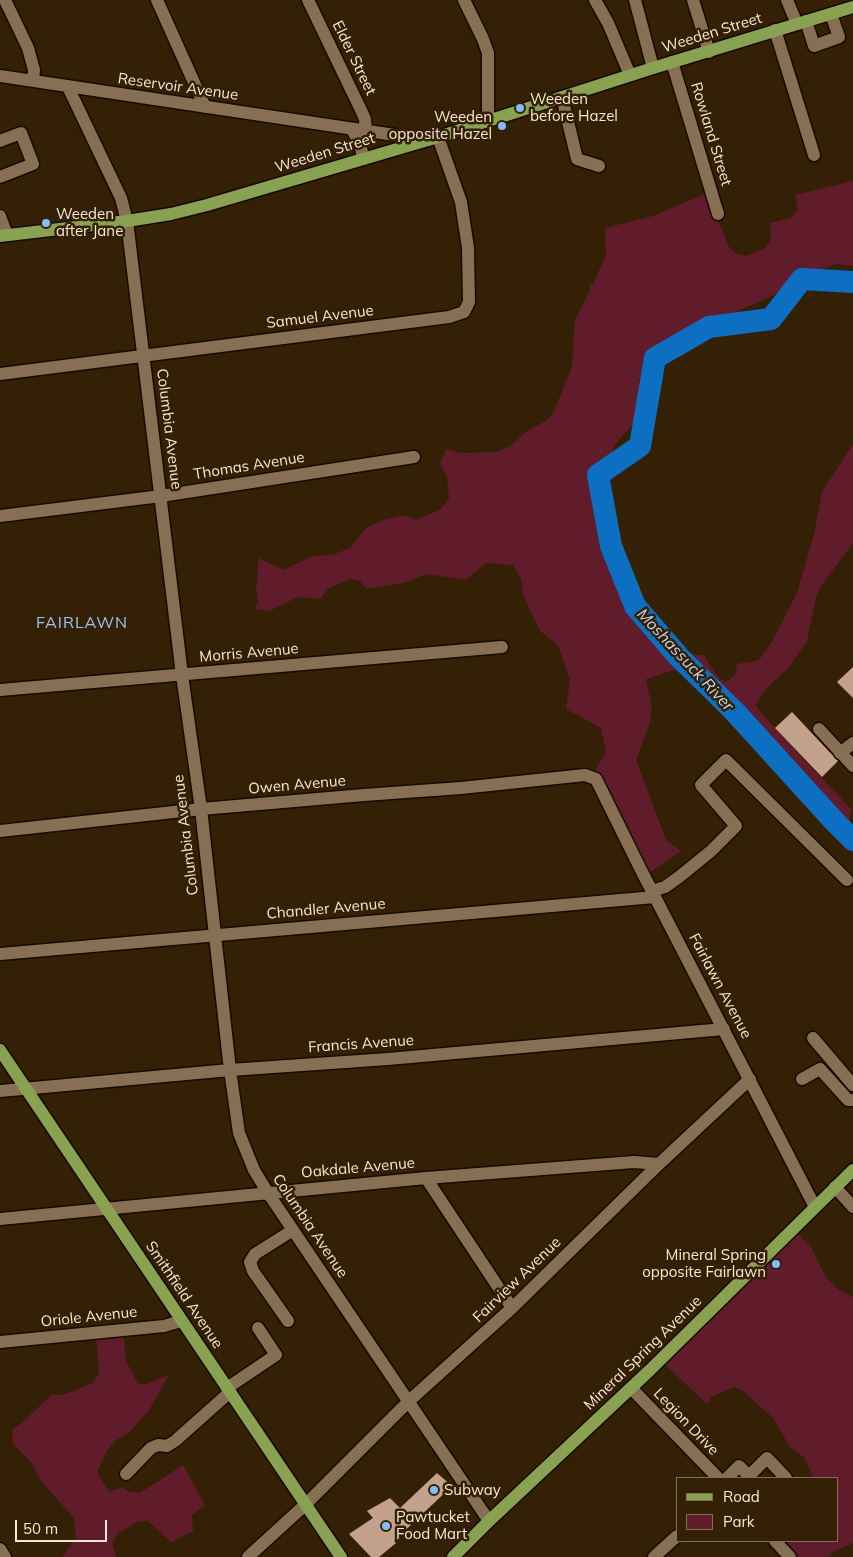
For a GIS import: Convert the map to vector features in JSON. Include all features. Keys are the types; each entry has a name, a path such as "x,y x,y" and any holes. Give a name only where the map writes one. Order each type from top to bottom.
{"main road":[{"name":"Weeden Street","path":"4,236 127,221 171,214 208,205 433,138 853,7"},
{"name":"Smithfield Avenue","path":"0,1050 341,1557"},
{"name":"Mineral Spring Avenue","path":"453,1557 631,1388 853,1170"}],"street":[{"path":"5,0 28,48 34,70 33,80"},
{"path":"157,0 205,107"},
{"name":"Elder Street","path":"308,0 360,108 365,120 366,131"},
{"path":"464,0 488,53 488,121"},
{"path":"595,0 608,23 630,75"},
{"path":"635,0 653,68"},
{"path":"694,0 709,52"},
{"path":"789,1 814,46 839,37 832,14"},
{"path":"775,30 814,155"},
{"name":"Rowland Street","path":"672,62 718,214"},
{"name":"Reservoir Avenue","path":"0,76 352,129 433,138"},
{"name":"Columbia Avenue","path":"68,87 121,198 127,221 182,675 201,809 214,935 239,1134 254,1170 268,1192 489,1521"},
{"path":"562,97 577,159 598,166"},
{"path":"352,129 361,147 363,159"},
{"path":"0,141 21,133 33,164 0,177"},
{"name":"Samuel Avenue","path":"0,374 449,317 464,312 469,302 468,248 461,202 433,138"},
{"path":"0,216 4,236"},
{"name":"Thomas Avenue","path":"0,516 161,496 414,457"},
{"name":"Morris Avenue","path":"0,690 502,647"},
{"path":"819,729 853,766"},
{"path":"840,752 853,743"},
{"path":"654,894 711,851 736,826 702,785 726,760 847,880"},
{"name":"Owen Avenue","path":"0,831 201,809 461,788 585,775 596,779"},
{"name":"Fairlawn Avenue","path":"596,779 815,1207"},
{"name":"Chandler Avenue","path":"0,954 654,894"},
{"name":"Francis Avenue","path":"0,1091 230,1070 388,1059 724,1030"},
{"path":"813,1038 853,1085"},
{"path":"802,1079 820,1069 848,1100 853,1100"},
{"name":"Fairview Avenue","path":"248,1557 306,1504 409,1401 512,1308 750,1078"},
{"name":"Oakdale Avenue","path":"0,1219 426,1178 634,1162 659,1164"},
{"path":"426,1178 512,1308"},
{"path":"836,1187 853,1208"},
{"path":"288,1321 253,1271 250,1262 256,1254 293,1230"},
{"name":"Oriole Avenue","path":"0,1342 164,1326 182,1321"},
{"path":"126,1474 152,1448 158,1445 167,1446 175,1442 228,1390 276,1355 258,1328"},
{"name":"Legion Drive","path":"631,1388 717,1477"},
{"path":"728,1477 739,1466 749,1476 767,1458 785,1477"},
{"path":"654,1557 676,1537"},
{"path":"776,1542 790,1557"},
{"path":"0,1549 5,1557"}],"green space":[{"path":"853,181 853,266 837,264 801,276 770,297 656,346 639,380 645,412 614,447 604,479 609,522 654,622 676,645 695,655 704,655 720,679 726,682 735,675 737,664 759,660 772,642 797,593 814,534 822,492 853,444 853,543 821,586 816,597 807,641 790,666 767,688 755,705 852,810 847,828 853,835 853,853 683,674 674,670 646,679 652,708 649,725 636,760 666,840 681,851 646,875 591,778 606,752 601,728 566,709 570,680 558,645 540,631 523,595 521,579 513,565 486,563 466,580 426,574 404,583 367,589 360,581 351,579 329,588 320,599 298,597 269,611 255,609 258,601 256,587 258,558 283,570 313,556 332,555 350,548 366,528 383,520 406,515 416,520 440,510 449,499 447,477 440,464 446,449 461,453 495,452 509,447 526,432 547,420 554,411 572,367 575,320 590,290 589,285 593,284 606,255 605,228 653,216 705,194 708,196 729,247 736,254 747,256 764,249 771,240 770,223 791,218 798,209 795,195"},
{"path":"793,1229 811,1247 826,1278 839,1290 853,1297 853,1543 833,1552 828,1557 791,1557 777,1542 838,1542 838,1477 813,1477 805,1458 790,1447 773,1418 743,1391 735,1387 711,1397 707,1404 659,1359"},
{"path":"123,1331 126,1361 138,1384 147,1384 169,1375 149,1410 131,1431 115,1441 106,1452 97,1472 109,1492 123,1487 129,1492 140,1493 183,1465 205,1505 192,1515 193,1531 171,1542 148,1521 137,1522 118,1533 112,1544 116,1557 62,1557 76,1538 74,1518 41,1481 31,1462 13,1444 12,1430 51,1395 63,1395 93,1383 99,1373 96,1335"}],"building":[{"path":"853,667 853,698 837,682"},
{"path":"792,712 838,761 822,777 775,728"},
{"name":"Pawtucket Food Mart","path":"437,1473 452,1486 394,1541 396,1543 379,1557 371,1557 349,1534 373,1518 367,1511 390,1498 400,1508"}],"waterway":[{"name":"Moshassuck River","path":"853,282 802,279 771,319 709,327 655,358 640,446 598,475 611,546 635,606 679,657 735,712 853,840"}],"place":[{"name":"Weeden before Hazel","path":"520,108"},
{"name":"Weeden opposite Hazel","path":"502,126"},
{"name":"Weeden after Jane","path":"46,223"},
{"name":"Mineral Spring opposite Fairlawn","path":"776,1264"},
{"name":"Subway","path":"434,1490"},
{"name":"Pawtucket Food Mart","path":"386,1526"}],"district":[{"name":"FAIRLAWN","path":"82,623"}]}
